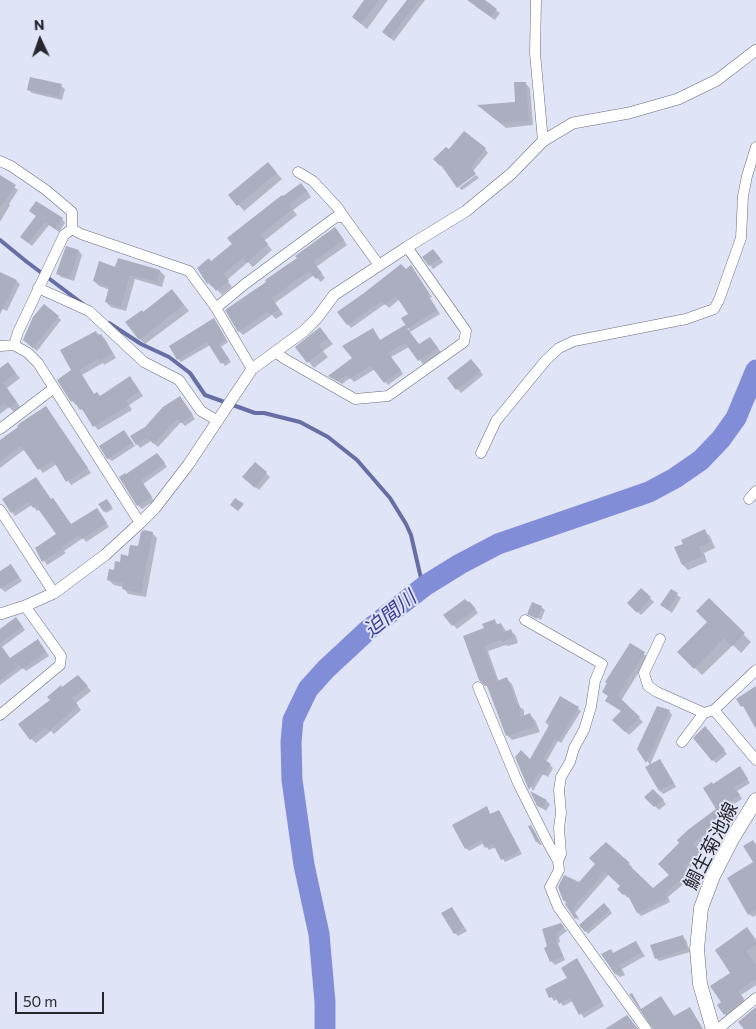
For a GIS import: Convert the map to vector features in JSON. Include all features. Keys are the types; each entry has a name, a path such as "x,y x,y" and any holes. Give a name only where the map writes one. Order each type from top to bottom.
{"main road":[{"name":"鯛生菊池線","path":"713,1029 700,984 698,949 701,908 712,876 756,800"}],"street":[{"path":"536,0 535,53 543,141"},
{"path":"0,614 25,606 54,593 106,556 155,508 188,465 252,369 304,331 317,318 334,295 466,212 512,174 543,141 573,123 629,112 678,99 718,80 756,50"},
{"path":"481,453 496,421 546,360 559,348 574,341 686,319 714,309 741,238 743,196 756,147"},
{"path":"0,161 11,166 46,190 72,212 72,229"},
{"path":"298,172 313,181 338,208 379,266"},
{"path":"216,308 245,284 336,217 344,218"},
{"path":"14,345 18,332 64,234 72,229"},
{"path":"72,229 81,234 189,272 216,308 252,369"},
{"path":"274,352 355,399 388,396 464,342 466,331 407,248"},
{"path":"38,288 89,311 144,362 179,380 202,411 218,421"},
{"path":"0,346 14,345 28,353 38,364 140,523"},
{"path":"0,429 54,388"},
{"path":"0,510 54,593"},
{"path":"0,715 60,665 61,656 25,606"},
{"path":"524,620 602,664 595,681 591,707 584,730 574,748 570,762 561,776 559,828 561,854 558,861"},
{"path":"660,639 644,673 648,686 657,692 709,712 756,760"},
{"path":"682,742 709,712 756,670"},
{"path":"478,687 518,782 558,861 559,870 550,887 558,907 646,1029"},
{"path":"718,1029 756,998"}],"building":[{"path":"364,0 379,0 361,24 352,17"},
{"path":"407,0 419,0 390,38 382,32"},
{"path":"467,0 485,0 497,9 491,17"},
{"path":"30,77 62,84 59,97 27,90"},
{"path":"514,82 526,82 529,121 500,123 477,105 515,102"},
{"path":"464,131 486,148 471,167 476,174 457,188 441,165 433,159 446,147 449,149"},
{"path":"268,162 277,173 237,206 228,195"},
{"path":"0,175 16,185 0,208"},
{"path":"301,183 307,191 290,204 293,209 260,235 268,244 247,263 243,258 223,274 229,281 216,291 209,282 207,284 197,268 209,258 211,261 232,244 227,238 282,195"},
{"path":"36,201 63,218 55,229 45,222 28,243 20,237 36,216 29,211"},
{"path":"335,227 344,240 313,262 322,273 316,279 309,271 272,298 279,309 270,315 268,311 238,332 225,310 266,282 265,280 297,258 295,256"},
{"path":"66,246 79,250 70,278 56,274"},
{"path":"433,249 440,258 429,266 422,257"},
{"path":"118,258 160,270 157,282 130,275 121,307 105,302 109,287 93,281 99,261 115,267"},
{"path":"401,264 406,269 411,265 429,293 427,294 437,310 407,329 419,344 430,337 438,348 418,361 405,343 388,353 401,370 384,383 371,366 349,379 347,375 337,381 328,376 352,358 342,346 373,328 380,340 405,325 407,328 401,318 408,314 396,296 385,305 382,301 347,325 337,312"},
{"path":"0,272 17,280 0,314"},
{"path":"172,289 184,305 139,340 125,322 142,310 143,312"},
{"path":"44,304 59,316 33,348 23,340 33,317"},
{"path":"214,318 226,339 219,344 229,359 221,364 207,342 177,360 169,346"},
{"path":"320,327 328,338 319,345 323,351 307,363 295,347"},
{"path":"96,331 98,335 101,334 113,354 99,361 98,359 79,370 94,394 97,392 100,396 130,376 139,391 126,400 129,405 93,427 82,409 80,410 73,400 71,402 57,380 71,370 60,350"},
{"path":"471,359 481,371 456,390 447,378"},
{"path":"8,362 16,373 3,383 17,402 9,408 5,403 0,406 0,368"},
{"path":"180,396 193,415 181,423 177,419 154,444 147,438 136,445 130,436 145,427 163,407"},
{"path":"46,406 88,468 66,482 53,460 38,470 21,446 0,461 0,440 18,427 20,423"},
{"path":"124,430 133,443 107,459 99,446"},
{"path":"157,453 165,463 141,480 152,497 137,506 119,477"},
{"path":"255,462 267,472 255,488 242,477"},
{"path":"36,477 71,524 97,508 107,523 82,539 79,535 62,547 63,549 42,562 35,548 56,534 36,506 33,508 29,502 11,513 2,499"},
{"path":"235,498 244,504 238,511 230,505"},
{"path":"107,499 112,507 104,512 98,504"},
{"path":"705,529 710,542 699,547 703,556 682,565 674,547 683,544 681,540"},
{"path":"144,530 153,532 141,593 122,589 123,583 107,580 109,569 114,570 115,561 120,562 121,554 128,556 130,545 138,546 141,532"},
{"path":"11,564 19,577 0,589 0,571"},
{"path":"641,588 651,597 637,613 627,603"},
{"path":"671,589 678,593 668,610 660,605"},
{"path":"709,598 745,633 732,646 724,638 694,669 677,652 707,622 696,611"},
{"path":"465,599 476,609 452,626 443,615"},
{"path":"532,602 542,606 537,619 527,614"},
{"path":"16,617 23,627 0,643 0,629"},
{"path":"495,619 496,625 501,623 504,632 511,629 514,638 484,646 497,681 507,677 517,704 519,704 520,717 530,713 535,727 506,736 487,686 479,680 463,636 484,628 482,624"},
{"path":"38,639 46,652 22,669 20,665 0,680 0,644 10,658"},
{"path":"630,643 645,652 618,696 640,717 625,732 612,720 621,711 605,701 608,696 602,692 607,683 605,682"},
{"path":"78,675 88,686 72,698 78,705 49,731 46,727 30,740 18,724 50,700 47,697 61,685 62,687"},
{"path":"756,686 756,729 743,706 741,707 736,699"},
{"path":"560,696 579,707 558,741 555,739 543,759 551,764 544,775 539,772 529,790 515,757 521,750 530,759 552,720 545,723"},
{"path":"657,706 670,710 646,763 637,749"},
{"path":"705,726 725,750 712,761 693,738"},
{"path":"660,759 674,783 659,791 645,767"},
{"path":"740,766 748,779 734,787 740,795 726,804 732,816 693,843 701,852 684,866 689,873 665,893 667,899 637,913 626,892 623,895 617,889 620,886 605,872 572,909 578,917 575,919 565,904 568,902 563,900 558,887 564,875 579,882 595,864 589,858 606,842 630,863 628,864 653,888 669,875 658,864 679,843 677,840 716,809 703,788 712,782 713,784"},
{"path":"653,789 664,800 654,807 644,797"},
{"path":"530,791 547,800 542,808 537,806"},
{"path":"487,806 490,814 499,810 520,851 501,860 493,844 485,848 481,840 465,849 452,825"},
{"path":"531,825 539,841 536,842 528,826"},
{"path":"753,840 756,845 756,909 748,915 727,878 753,862 743,846"},
{"path":"604,903 610,910 585,932 579,925"},
{"path":"452,907 464,927 454,934 441,913"},
{"path":"561,923 564,927 556,933 558,939 555,939 563,956 550,962 544,948 547,946 542,929"},
{"path":"747,927 756,940 756,944 746,951 756,965 756,979 738,991 744,999 724,1015 717,1005 721,1002 710,986 730,973 715,950"},
{"path":"683,935 687,949 655,959 650,945"},
{"path":"636,941 642,952 619,965 622,971 615,974 601,954 611,949 613,953"},
{"path":"577,958 602,1002 579,1015 570,998 559,1004 555,996 549,998 545,989 567,978 561,968"},
{"path":"632,993 641,1009 661,996 674,1016 690,1007 703,1029 653,1029 629,994"},
{"path":"756,1007 756,1029 744,1029 738,1022"},
{"path":"627,1015 638,1029 605,1029"}],"waterway":[{"path":"0,240 83,304"},
{"path":"109,323 141,344 169,357 190,373 205,395 255,413 264,413 300,422 328,437 357,460 390,498 406,524 411,535 423,587"},
{"name":"迫間川","path":"325,1029 325,1002 319,934 304,865 292,780 291,742 293,720 308,689 326,669 368,630 426,585 460,564 498,544 649,492 675,478 701,460 721,439 736,418 756,370"}]}
